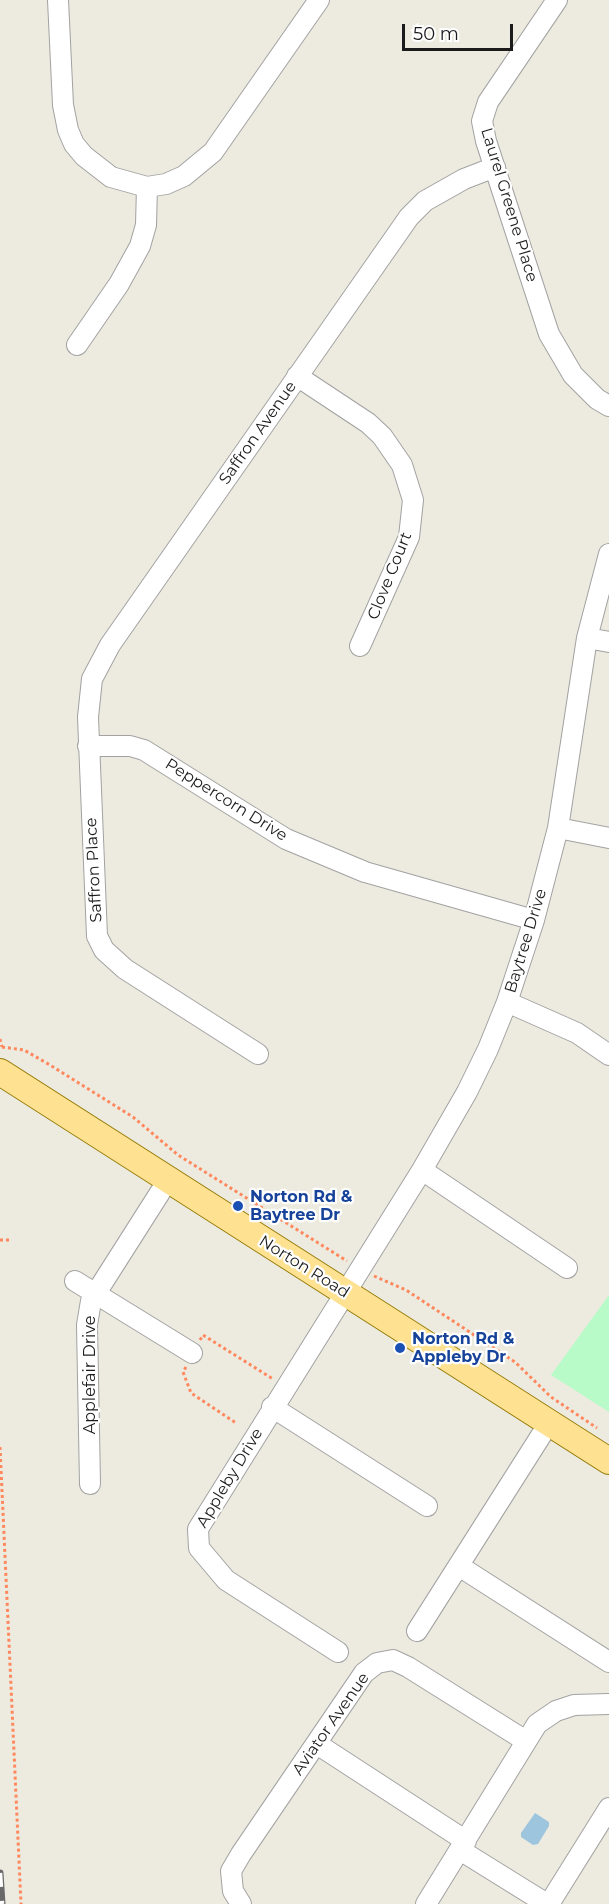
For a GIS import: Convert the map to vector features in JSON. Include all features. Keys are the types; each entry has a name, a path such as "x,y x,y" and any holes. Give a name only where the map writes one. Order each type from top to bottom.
{"main road":[{"name":"Norton Road","path":"1,1059 168,1180 609,1461"}],"street":[{"path":"58,0 63,105 68,130 74,144 84,156 111,177 147,187 166,184 184,176 213,152 319,0"},
{"name":"Laurel Greene Place","path":"557,0 484,111 482,121 549,334 560,357 573,375 597,399 609,406"},
{"name":"Saffron Avenue","path":"88,746 88,697 99,663 297,376 409,217 425,201 464,179 495,167"},
{"path":"77,345 119,284 140,246 146,225 147,187"},
{"name":"Clove Court","path":"297,376 368,423 382,436 402,465 413,500 409,537 360,646"},
{"name":"Baytree Drive","path":"345,1293 422,1170 467,1092 507,1002 534,920 558,828 587,638 609,554"},
{"path":"587,638 609,642"},
{"name":"Peppercorn Drive","path":"88,746 130,746 144,750 286,839 365,872 534,920"},
{"name":"Saffron Place","path":"88,746 97,936 104,950 125,969 258,1054"},
{"path":"558,828 609,838"},
{"path":"507,1002 577,1033 609,1055"},
{"path":"422,1170 567,1268"},
{"name":"Applefair Drive","path":"90,1484 87,1325 95,1293 168,1180"},
{"path":"75,1281 192,1353"},
{"name":"Appleby Drive","path":"338,1652 226,1580 199,1548 198,1529 206,1512 345,1293"},
{"path":"272,1407 427,1506"},
{"path":"417,1631 549,1423"},
{"path":"459,1566 609,1662"},
{"name":"Aviator Avenue","path":"241,1904 233,1891 231,1871 364,1673 376,1663 393,1660 408,1667 526,1741"},
{"path":"426,1904 537,1724 556,1711 574,1704 609,1704"},
{"path":"317,1744 548,1904 609,1808"}],"path":[{"path":"0,1039 1,1059"},
{"path":"1,1059 24,1050 50,1065 133,1117 187,1162 361,1268 406,1290 515,1362 560,1404 599,1429"},
{"path":"0,1054 1,1059"},
{"path":"0,1240 9,1240"},
{"path":"203,1335 285,1386"},
{"path":"183,1372 190,1394 236,1423"},
{"path":"0,1447 21,1904"}],"green space":[{"path":"609,1295 609,1412 551,1375"}],"water":[{"path":"535,1813 549,1822 549,1826 538,1844 533,1845 521,1837 521,1833"}],"railway":[{"path":"0,1873 2,1904"}],"place":[{"name":"Norton Rd & Baytree Dr","path":"238,1206"},
{"name":"Norton Rd & Appleby Dr","path":"400,1348"}]}
